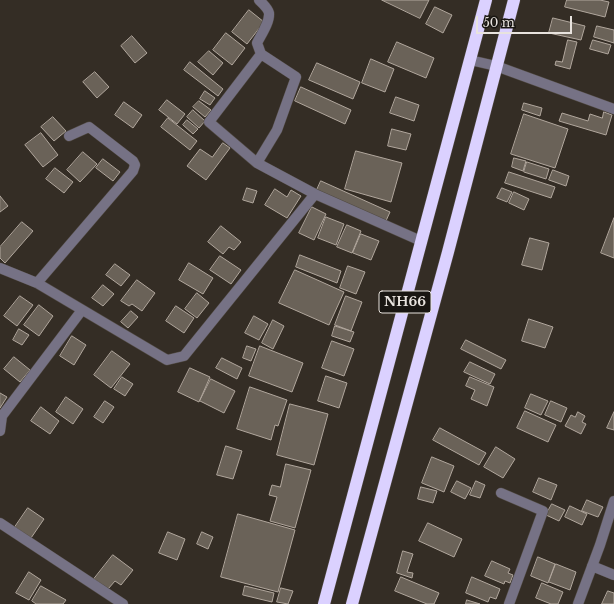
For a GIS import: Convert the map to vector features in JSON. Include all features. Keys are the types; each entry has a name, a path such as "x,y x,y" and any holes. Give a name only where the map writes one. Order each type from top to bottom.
{"highway":[{"name":"NH66","path":"324,604 486,0"},
{"name":"NH66","path":"352,604 448,252 514,0"}],"street":[{"path":"257,163 277,130 296,77 261,54 257,43 267,23 269,13 259,0"},
{"path":"261,54 209,122 257,163 316,194 421,241"},
{"path":"470,60 496,66 614,109"},
{"path":"37,283 133,171 135,166 133,161 89,127 69,136"},
{"path":"0,268 37,283 167,360 184,356 316,194"},
{"path":"0,431 2,416 82,310"},
{"path":"501,493 543,511 509,604"},
{"path":"578,604 614,501"},
{"path":"0,523 123,604"},
{"path":"592,566 614,575"}],"building":[{"path":"382,0 429,0 420,18"},
{"path":"567,0 600,0 609,2 605,17 565,7"},
{"path":"435,7 452,15 443,33 426,24"},
{"path":"249,10 264,22 247,44 232,32"},
{"path":"553,18 585,26 581,40 549,33"},
{"path":"597,26 614,30 614,43 594,37"},
{"path":"226,33 245,48 232,65 213,50"},
{"path":"132,36 147,53 135,63 121,46"},
{"path":"568,40 577,42 570,69 555,65 556,61 562,62"},
{"path":"593,40 611,45 608,54 590,49"},
{"path":"397,42 434,58 426,78 388,62"},
{"path":"209,51 223,63 213,75 198,62"},
{"path":"371,59 394,69 385,92 362,83"},
{"path":"190,62 223,89 218,96 184,70"},
{"path":"317,63 360,82 353,99 309,80"},
{"path":"95,72 109,87 97,98 83,82"},
{"path":"301,87 351,110 345,124 295,101"},
{"path":"205,91 215,98 210,105 200,99"},
{"path":"396,97 419,105 414,121 390,113"},
{"path":"167,100 185,114 177,124 159,110"},
{"path":"199,101 211,110 205,117 193,107"},
{"path":"124,102 142,115 133,128 115,115"},
{"path":"524,103 542,108 540,116 522,110"},
{"path":"193,110 205,121 199,128 187,117"},
{"path":"604,112 612,115 606,135 559,121 562,113 588,121 590,114 602,118"},
{"path":"524,114 568,129 555,168 511,154"},
{"path":"53,117 66,131 54,141 41,127"},
{"path":"168,118 197,141 190,150 161,127"},
{"path":"187,120 198,129 193,134 183,125"},
{"path":"392,129 411,134 406,150 388,146"},
{"path":"41,133 58,155 43,167 25,145"},
{"path":"223,143 230,148 206,180 187,166 200,149 212,157"},
{"path":"356,151 402,163 391,202 345,189"},
{"path":"83,152 97,164 80,182 67,170"},
{"path":"514,158 526,161 523,171 512,167"},
{"path":"103,159 120,172 113,181 96,168"},
{"path":"527,162 549,169 546,179 524,172"},
{"path":"55,168 73,182 64,193 46,179"},
{"path":"553,170 569,176 566,186 549,180"},
{"path":"509,172 555,187 551,198 505,183"},
{"path":"321,181 390,212 385,223 316,192"},
{"path":"247,188 257,191 253,203 243,200"},
{"path":"502,188 512,192 507,202 497,198"},
{"path":"275,189 287,197 291,190 301,196 287,218 265,205"},
{"path":"514,192 529,199 524,210 509,203"},
{"path":"0,196 8,206 0,212"},
{"path":"312,207 326,214 314,240 299,233"},
{"path":"326,217 344,224 336,245 318,238"},
{"path":"614,218 614,258 601,253"},
{"path":"22,222 33,231 5,263 0,258 0,247"},
{"path":"347,225 361,231 352,253 337,247"},
{"path":"221,226 241,242 234,250 229,247 223,254 208,242"},
{"path":"361,234 379,241 371,260 353,253"},
{"path":"530,238 549,243 542,270 522,265"},
{"path":"300,255 341,271 337,283 296,267"},
{"path":"220,256 241,270 231,284 210,270"},
{"path":"189,263 213,278 203,294 179,280"},
{"path":"115,264 130,275 121,286 106,275"},
{"path":"348,266 365,272 356,294 340,288"},
{"path":"295,270 344,292 329,325 279,303"},
{"path":"137,280 155,293 142,311 132,304 129,306 121,301"},
{"path":"103,285 114,294 103,306 92,298"},
{"path":"197,293 209,303 197,318 185,309"},
{"path":"20,296 33,305 17,326 4,316"},
{"path":"346,296 362,302 351,331 335,325"},
{"path":"39,305 53,316 39,336 24,325"},
{"path":"176,306 194,318 184,333 166,321"},
{"path":"131,311 138,317 128,328 121,322"},
{"path":"254,316 268,324 259,340 245,333"},
{"path":"529,319 553,327 545,348 522,341"},
{"path":"273,320 284,326 273,349 262,343"},
{"path":"335,326 354,332 350,342 332,336"},
{"path":"19,329 29,335 22,345 13,340"},
{"path":"72,336 86,345 74,365 60,356"},
{"path":"466,340 506,360 501,369 461,349"},
{"path":"332,341 354,349 344,376 322,368"},
{"path":"247,346 256,349 251,361 243,358"},
{"path":"260,346 303,363 292,392 249,376"},
{"path":"112,351 130,364 111,388 94,375"},
{"path":"14,357 30,370 20,382 4,369"},
{"path":"222,358 242,368 237,379 216,368"},
{"path":"470,362 495,374 490,384 464,372"},
{"path":"190,368 210,377 199,402 178,392"},
{"path":"326,376 347,383 339,408 318,401"},
{"path":"122,377 133,384 125,396 114,389"},
{"path":"470,377 494,387 487,406 471,399 475,390 466,386"},
{"path":"211,379 235,391 224,413 200,401"},
{"path":"250,387 287,400 278,426 275,425 271,440 237,429"},
{"path":"0,393 7,397 0,408"},
{"path":"531,394 548,401 541,415 525,408"},
{"path":"66,397 83,409 73,424 56,412"},
{"path":"105,401 114,407 103,423 94,417"},
{"path":"551,401 567,408 561,422 545,415"},
{"path":"290,404 328,414 314,465 277,455"},
{"path":"41,407 59,421 50,434 31,421"},
{"path":"525,411 556,425 548,442 517,428"},
{"path":"578,412 585,416 582,422 586,424 581,434 565,426 571,415 575,417"},
{"path":"614,412 614,430 607,428"},
{"path":"440,428 486,453 479,465 433,440"},
{"path":"226,446 242,451 233,479 217,475"},
{"path":"496,447 515,459 503,478 484,467"},
{"path":"432,457 454,466 444,492 422,483"},
{"path":"286,464 311,470 295,528 270,521 277,497 269,495 272,485 280,487"},
{"path":"539,478 557,485 551,500 533,492"},
{"path":"457,481 471,488 465,499 451,492"},
{"path":"476,481 485,485 480,498 470,495"},
{"path":"421,487 437,491 433,503 418,499"},
{"path":"587,500 603,507 598,517 582,511"},
{"path":"552,504 565,510 559,521 546,515"},
{"path":"570,506 587,514 582,525 565,517"},
{"path":"28,508 44,519 31,538 15,527"},
{"path":"238,514 295,530 278,592 221,577"},
{"path":"428,523 462,539 454,557 419,541"},
{"path":"168,532 185,539 177,560 159,553"},
{"path":"202,532 213,537 208,549 197,544"},
{"path":"403,551 413,554 407,572 413,573 412,578 397,573"},
{"path":"113,555 133,570 121,585 115,581 108,589 94,579"},
{"path":"538,557 555,564 548,583 531,576"},
{"path":"492,561 510,569 508,573 513,575 510,583 505,581 504,584 485,576"},
{"path":"556,564 576,572 570,590 549,582"},
{"path":"29,572 41,580 29,600 16,593"},
{"path":"401,577 439,593 434,604 427,604 395,591"},
{"path":"472,577 500,589 496,599 490,597 488,602 466,593"},
{"path":"542,583 563,592 558,604 551,604 536,598"},
{"path":"41,586 66,600 63,604 36,604 32,601"},
{"path":"245,586 274,593 272,602 243,595"},
{"path":"281,588 293,591 288,604 277,602"},
{"path":"608,591 614,593 614,604 602,604"},
{"path":"467,600 480,604 466,604"}]}
